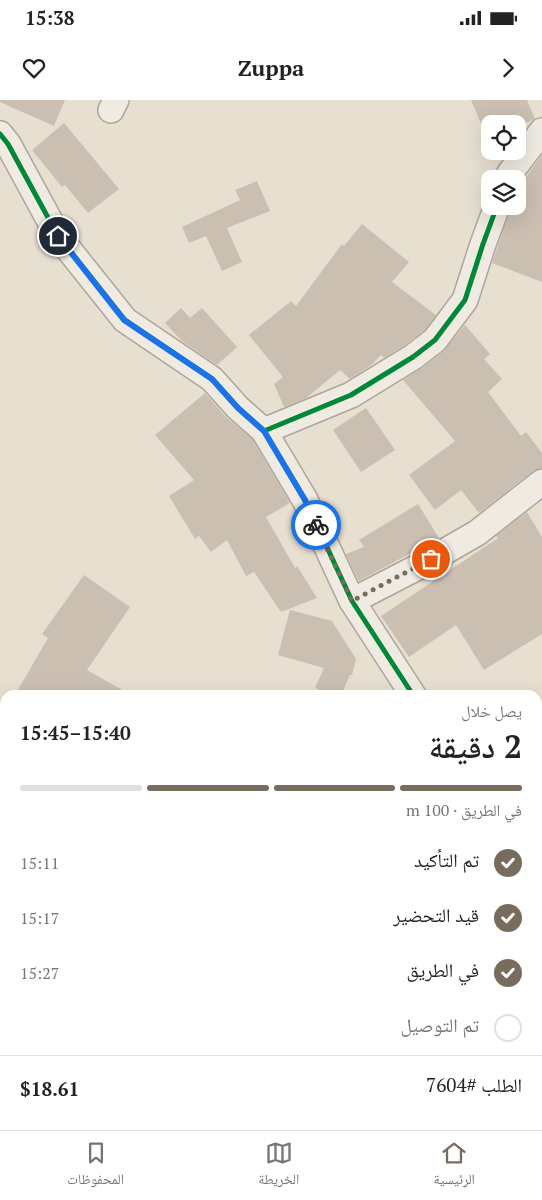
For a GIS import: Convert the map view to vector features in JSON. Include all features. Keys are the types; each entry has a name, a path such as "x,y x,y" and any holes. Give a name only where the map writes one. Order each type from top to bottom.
{"street":[{"path":"512,170 542,131"},
{"path":"0,134 8,144 58,236 124,320 212,379 238,408 264,431 305,500 352,601 410,690"},
{"path":"264,431 351,396 435,340 465,300 494,215"},
{"path":"352,601 416,568 477,532 542,482"}],"building":[{"path":"0,100 65,100 54,126 0,102"},
{"path":"471,100 527,100 535,119 526,123 526,115 481,115 481,124"},
{"path":"64,123 119,189 88,213 65,185 62,187 32,150"},
{"path":"542,155 542,282 492,263 508,215 526,215 526,177"},
{"path":"257,181 270,211 227,228 242,262 222,271 206,236 189,243 182,227 240,200 235,190"},
{"path":"362,224 409,262 392,282 436,315 425,330 405,345 384,358 381,355 370,366 350,379 340,370 305,399 284,407 274,384 283,377 249,335 291,301 296,306 342,244 344,246"},
{"path":"181,308 190,318 202,308 237,347 217,365 182,341 165,323"},
{"path":"465,325 490,354 484,359 502,379 488,392 521,436 526,432 542,453 542,468 533,471 479,513 461,490 435,510 409,475 455,441 403,380 444,351"},
{"path":"205,393 227,418 253,440 290,503 266,517 295,568 297,566 317,598 281,612 254,572 246,576 227,540 211,552 199,536 195,539 169,496 194,480 155,435"},
{"path":"366,408 395,450 361,472 333,430"},
{"path":"418,504 439,538 359,581 346,554 364,547 359,540"},
{"path":"527,512 542,537 542,634 484,670 456,625 409,657 381,616 498,538 496,536"},
{"path":"84,575 130,607 87,670 122,690 18,690 48,638 42,634"},
{"path":"290,610 332,621 356,659 352,675 350,675 343,690 320,690 315,688 324,668 278,655"}],"cycle path":[{"path":"0,134 8,144 58,236 125,320 212,379 238,408 264,431"},
{"path":"410,690 352,601 305,500 264,431 351,395 413,357 435,340 465,300 494,215"}],"way so far":[{"path":"316,525 352,601 431,559"}],"route":[{"path":"58,236 124,320 212,379 238,408 264,431 305,500 316,525"}]}
